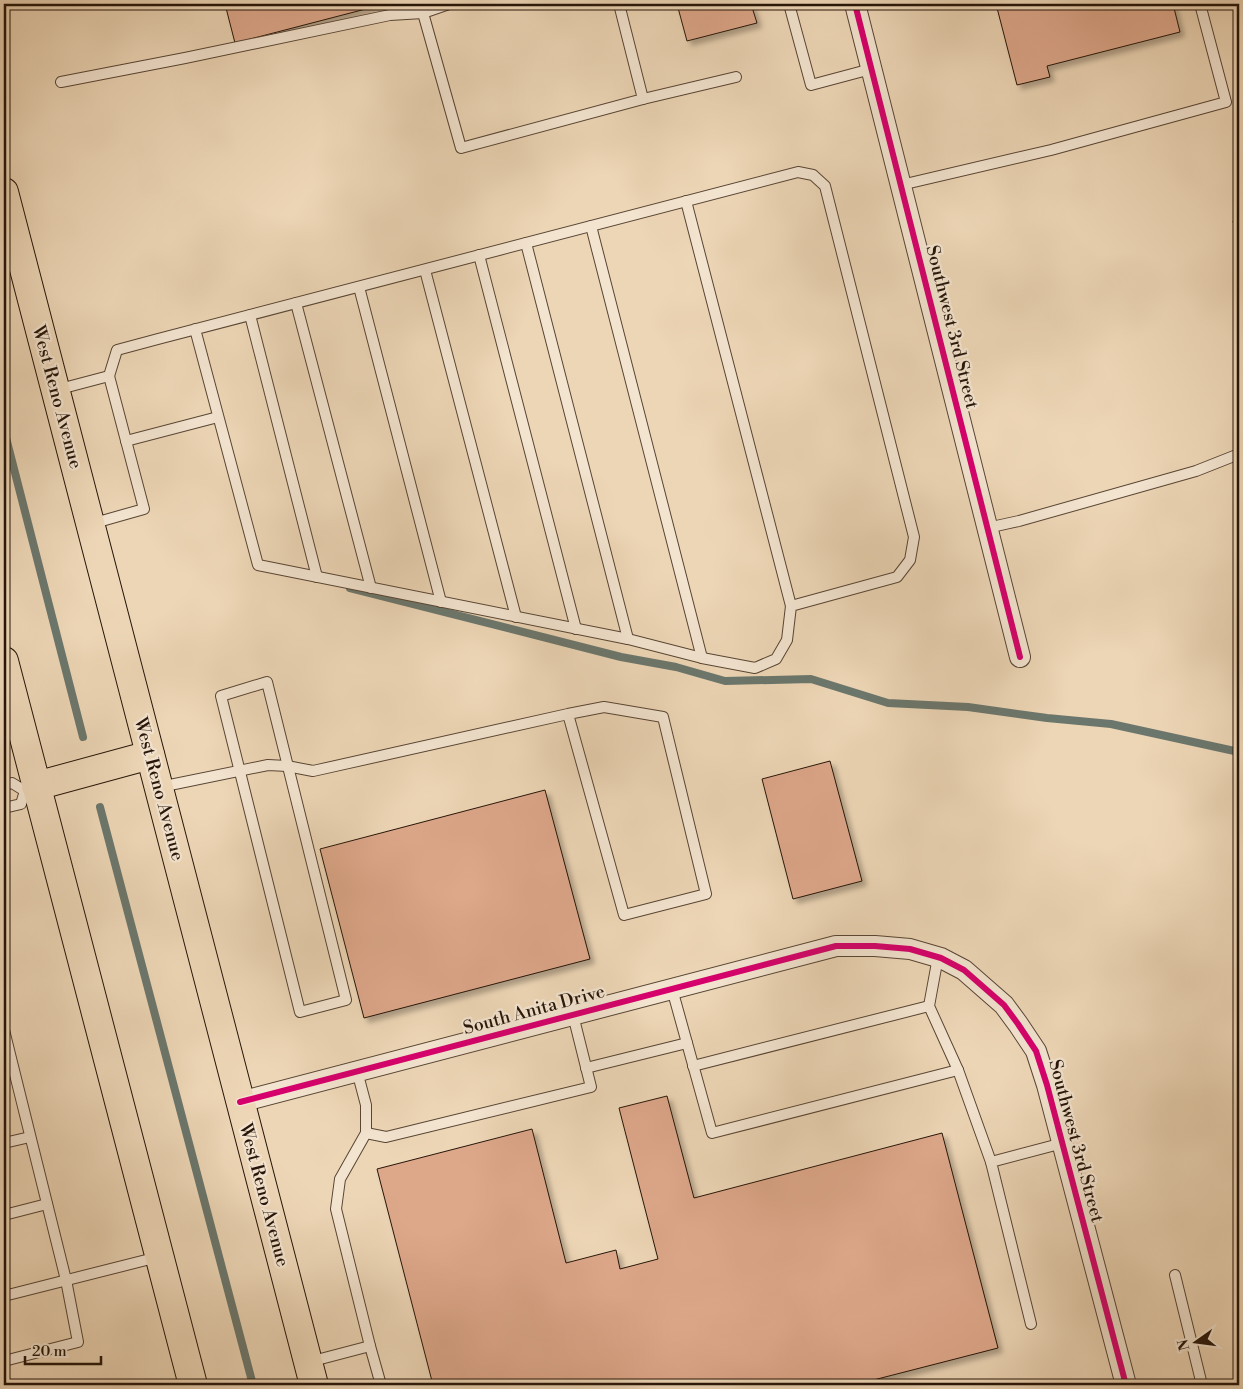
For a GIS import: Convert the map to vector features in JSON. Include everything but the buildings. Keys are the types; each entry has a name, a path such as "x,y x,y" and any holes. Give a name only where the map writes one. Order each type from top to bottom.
{"main road":[{"name":"West Reno Avenue","path":"4,192 311,1374"},
{"path":"4,662 30,788 194,1385"},
{"path":"30,788 150,755"}],"street":[{"name":"Southwest 3rd Street","path":"855,4 1020,657"},
{"name":"Southwest 3rd Street","path":"836,946 875,946 910,949 938,957 964,970 1004,1005 1036,1051 1063,1143 1126,1385"},
{"name":"South Anita Drive","path":"240,1102 836,946"}],"lane":[{"path":"60,82 390,15 423,13 449,4"},
{"path":"619,4 643,99"},
{"path":"789,4 811,85 871,69"},
{"path":"901,185 1051,150 1226,102 1200,4"},
{"path":"423,13 461,148 643,99 736,77"},
{"path":"90,524 144,509 109,376 117,350 798,172 813,175 825,186 914,538 910,560 897,577 791,606"},
{"path":"195,329 258,565 628,639 702,658 755,668 776,659 787,640 791,606 686,201"},
{"path":"591,226 702,658"},
{"path":"526,243 628,639"},
{"path":"479,255 576,629"},
{"path":"425,270 516,617"},
{"path":"359,287 441,602"},
{"path":"296,303 371,588"},
{"path":"250,315 318,577"},
{"path":"55,390 109,376"},
{"path":"126,441 218,417"},
{"path":"987,528 1019,521 1196,471 1239,454"},
{"path":"267,682 346,1000 300,1012 239,771 222,696 267,682"},
{"path":"159,788 268,765 287,766 313,771 568,714 604,707 663,717 706,894 624,915 568,714"},
{"path":"4,785 12,783 30,788 21,804 4,808"},
{"path":"938,957 929,1006 958,1070 992,1162 1031,1324"},
{"path":"672,989 712,1133 958,1070"},
{"path":"694,1066 929,1006"},
{"path":"366,1133 386,1137 591,1086 573,1015"},
{"path":"4,1030 66,1280 78,1342 4,1362"},
{"path":"586,1068 687,1042"},
{"path":"357,1072 366,1106 366,1133 340,1178 336,1209 381,1385"},
{"path":"4,1143 30,1136"},
{"path":"992,1162 1063,1143"},
{"path":"4,1215 47,1204"},
{"path":"4,1296 160,1256"},
{"path":"1175,1275 1202,1385"},
{"path":"311,1374 370,1346"}],"waterway":[{"path":"4,430 83,737"},
{"path":"350,588 621,657 676,667 725,681 811,679 888,703 968,707 1047,718 1111,724 1239,752"},
{"path":"100,807 253,1385"}],"cycle path":[{"path":"855,4 1020,657"},
{"path":"240,1102 836,946 875,946 910,949 941,958 964,970 1004,1005 1036,1051 1047,1085 1126,1385"}]}
